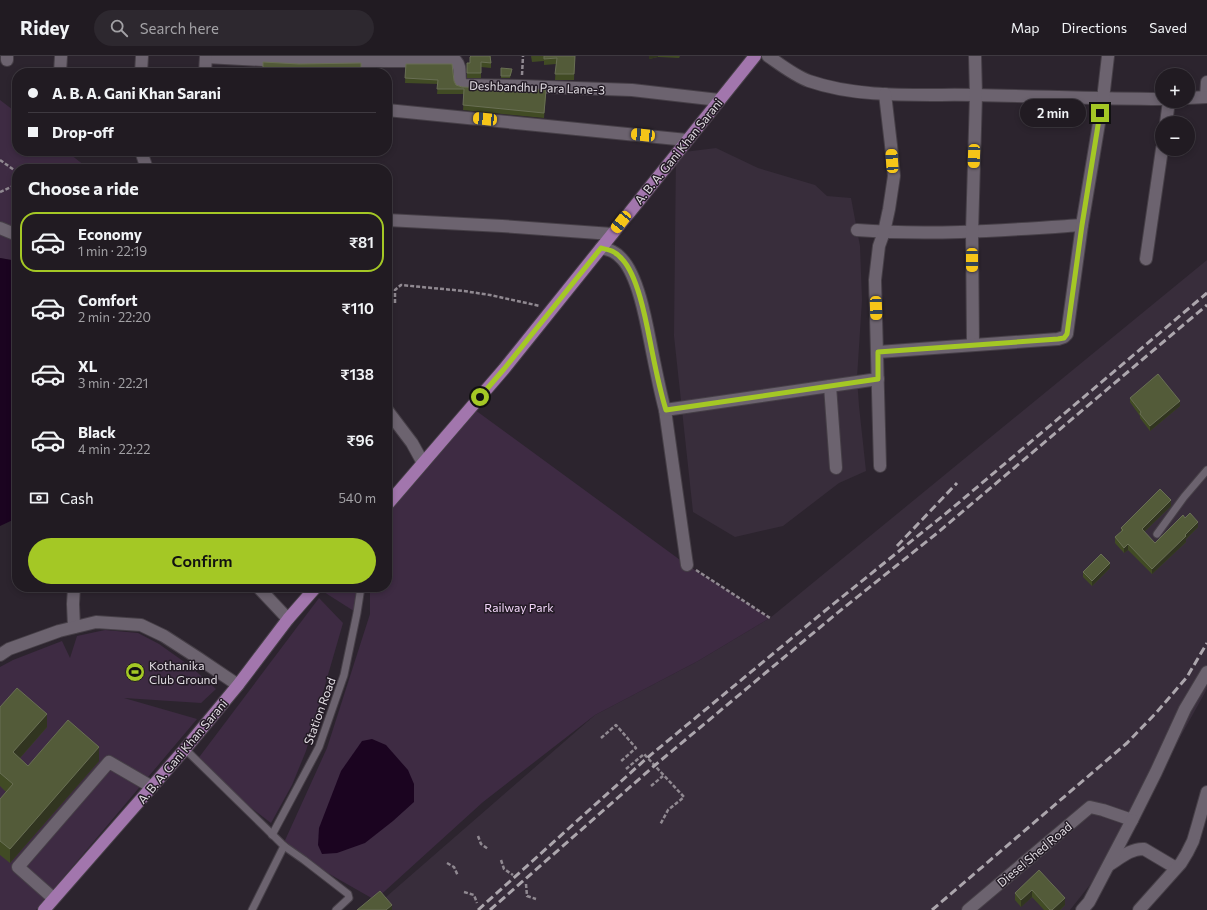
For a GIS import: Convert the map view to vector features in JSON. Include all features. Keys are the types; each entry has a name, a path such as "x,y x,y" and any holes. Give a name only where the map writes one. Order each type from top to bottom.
{"main road":[{"name":"A. B. A. Gani Khan Sarani","path":"392,498 504,369 755,56"},
{"name":"A. B. A. Gani Khan Sarani","path":"44,910 185,749 238,685 288,619 312,592"}],"street":[{"path":"60,68 61,56"},
{"path":"142,56 142,68"},
{"path":"768,56 783,67 808,80 838,88 885,94 1155,99"},
{"path":"973,345 972,232 976,95 975,56"},
{"path":"878,352 1064,338 1067,334 1082,225 1103,99 1108,56"},
{"path":"205,68 206,57"},
{"name":"Deshbandhu Para Lane-3","path":"206,57 299,62 456,61 459,66 460,84 464,86 521,86 632,90 719,100"},
{"path":"1195,98 1207,97 1207,82"},
{"path":"880,466 875,280 879,246 889,209 894,176 885,94"},
{"path":"392,110 687,140"},
{"path":"1146,259 1161,156"},
{"path":"392,220 612,234"},
{"path":"857,230 884,232 972,232 1082,225"},
{"path":"0,228 12,233"},
{"path":"601,248 613,250 623,259 633,276 643,308 659,386 666,410 687,565"},
{"path":"666,410 878,379"},
{"path":"830,386 836,468"},
{"path":"392,417 412,443 423,463"},
{"path":"74,592 74,628"},
{"path":"263,592 288,619"},
{"path":"0,655 9,649 59,631 96,622 140,625 164,636 238,685"},
{"path":"1082,910 1089,902 1108,866 1156,772 1185,709 1207,672"},
{"path":"53,898 18,867 109,762 152,787"},
{"path":"1139,910 1184,858 1193,841 1207,792"},
{"name":"Diesel Shed Road","path":"968,910 1090,807 1132,820"},
{"path":"1108,866 1132,851 1144,849 1176,868"}],"lane":[{"path":"1157,534 1184,497 1207,470"},
{"name":"Station Road","path":"272,835 319,747 344,675 360,592"},
{"path":"185,749 284,846 348,894 349,898 336,910"},
{"path":"252,910 284,846"}],"path":[{"path":"521,86 523,56"},
{"path":"0,160 12,168"},
{"path":"0,192 12,187"},
{"path":"396,303 395,290 401,285 490,295 552,309"},
{"path":"687,565 770,618"},
{"path":"601,738 616,725 636,748 620,762"},
{"path":"626,769 644,754 684,797 668,810 660,825"},
{"path":"651,786 663,776"},
{"path":"478,836 481,844 488,850"},
{"path":"501,860 504,869 512,875"},
{"path":"447,864 454,867 458,876"},
{"path":"526,884 527,896 536,899"},
{"path":"464,892 474,895 477,903"}],"shaded area":[{"path":"716,148 758,168 815,185 827,196 851,198 860,246 862,300 857,378 866,471 839,483 783,526 735,537 693,512 674,336 676,153"},
{"path":"0,258 12,260 12,520 0,526"},
{"path":"1207,260 1207,689 1116,852 1070,910 364,910 378,904 595,715 698,661 770,618"},
{"path":"372,739 386,745 408,770 414,784 414,802 365,843 337,853 322,854 318,845 319,828 341,771 362,741"}],"green space":[{"path":"0,100 12,109 12,156 72,156 83,164 12,164 12,260 0,258"},
{"name":"Railway Park","path":"471,407 687,565 770,618 698,661 595,715 483,802 375,900 282,847 327,748 370,614 370,592 392,592 392,498"},
{"path":"324,592 360,592 357,613"},
{"path":"319,598 343,623 306,751 292,785 271,823 194,764"},
{"path":"105,630 138,633 159,644 190,666 216,689 201,703 124,698 197,719 36,910 0,910 0,667 13,660 62,641 70,658 77,636"}],"building":[{"path":"471,56 490,56 491,63 481,62 481,73 467,73 467,63 470,63"},
{"path":"544,56 575,56 574,74 555,74 557,58 544,59"},
{"path":"263,62 299,64 361,63 361,68 263,68"},
{"path":"406,64 452,64 454,81 456,85 462,87 546,90 544,113 463,105 464,89 437,89 438,80 405,78"},
{"path":"501,68 512,69 510,76 501,76"},
{"path":"1158,374 1180,401 1150,426 1130,398"},
{"path":"1160,489 1171,500 1142,529 1155,543 1183,515 1185,518 1190,513 1198,522 1185,535 1186,536 1152,569 1128,544 1124,548 1115,537 1123,530 1121,528"},
{"path":"1101,554 1110,563 1092,581 1083,572"},
{"path":"17,688 47,714 13,752 28,766 68,720 99,747 10,849 0,841 0,799 13,784 0,773 0,707"},
{"path":"1039,870 1065,898 1052,910 1050,910 1032,890 1021,900 1015,893"},
{"path":"380,891 392,905 386,910 357,910"}],"railway":[{"path":"478,910 647,758 821,614 950,510 1207,293"},
{"path":"490,910 654,766 836,614 936,534 1207,305"},
{"path":"897,546 957,483"},
{"path":"932,910 1127,743 1156,713 1187,677 1207,643"}],"place":[{"name":"Kothanika Club Ground","path":"135,672"}],"route":[{"path":"480,397 601,248 613,250 623,259 633,276 643,308 659,386 666,410 878,379 878,352 1064,338 1067,334 1082,225 1100,113"}]}
